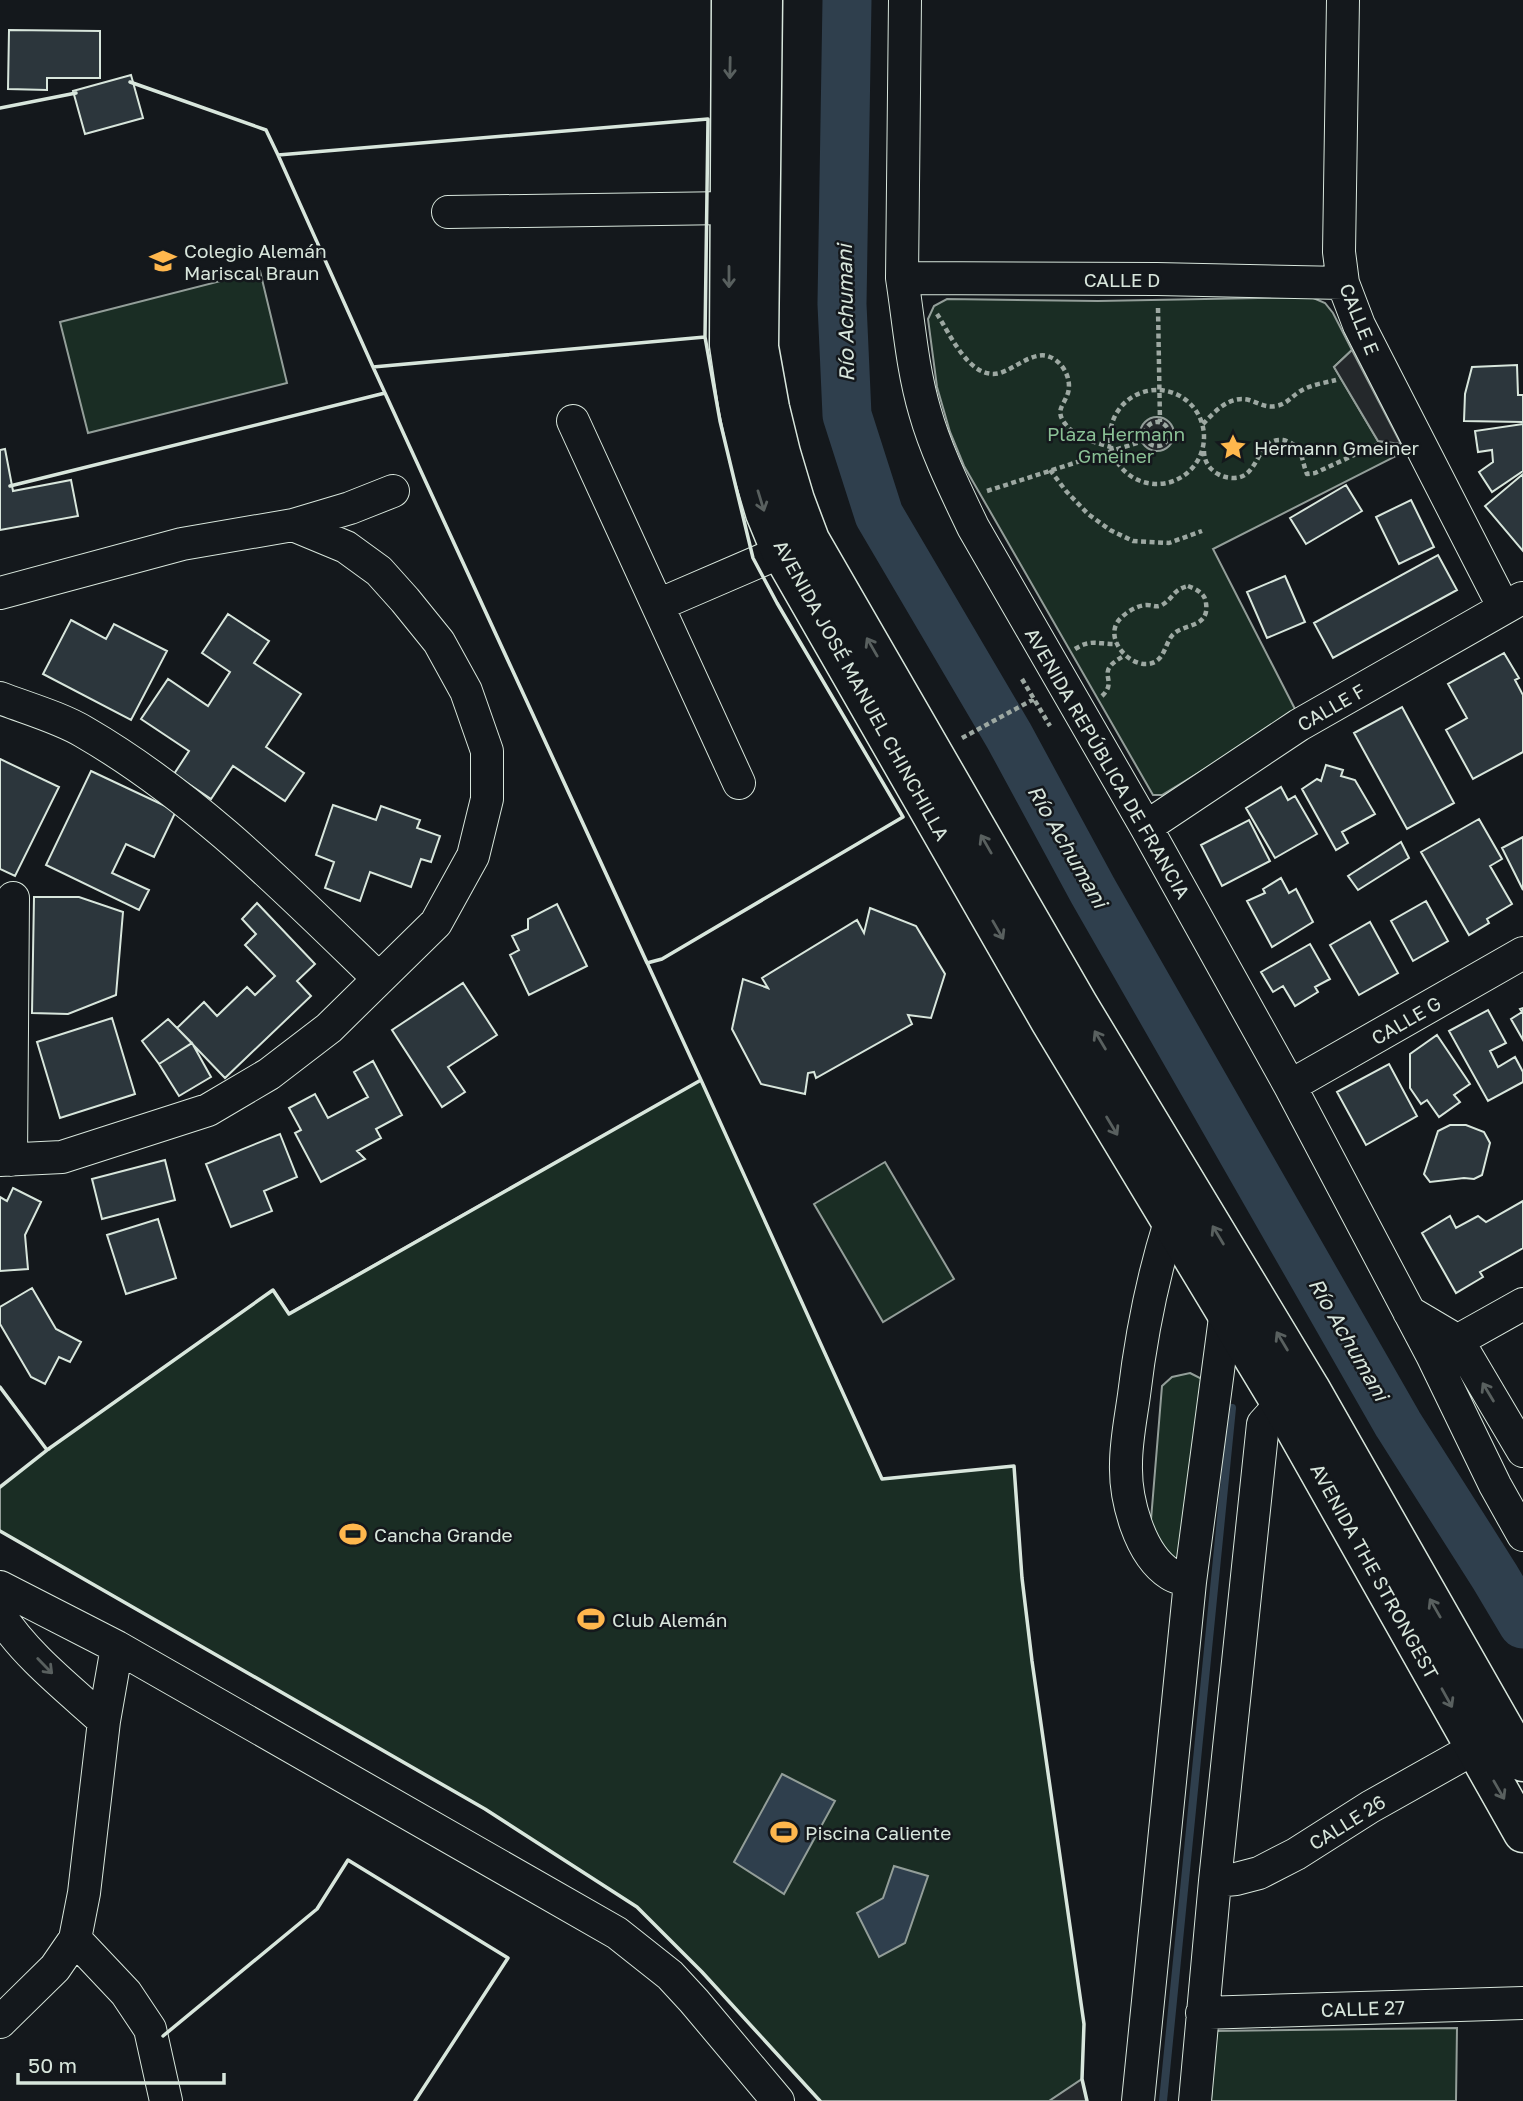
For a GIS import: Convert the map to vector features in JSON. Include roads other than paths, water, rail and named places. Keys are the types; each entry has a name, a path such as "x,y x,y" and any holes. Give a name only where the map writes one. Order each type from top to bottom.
{"main road":[{"name":"AVENIDA JOSÉ MANUEL CHINCHILLA","path":"731,0 745,208 759,347 770,408 795,500 795,546 1064,1012 1240,1302"},
{"name":"AVENIDA JOSÉ MANUEL CHINCHILLA","path":"745,208 763,0"},
{"name":"AVENIDA JOSÉ MANUEL CHINCHILLA","path":"1064,1012 1170,1222 1240,1302"},
{"name":"AVENIDA THE STRONGEST","path":"1240,1302 1501,1747 1523,1833"}],"street":[{"name":"AVENIDA REPÚBLICA DE FRANCIA","path":"905,0 902,278 910,343 925,412 951,481 973,527 1146,827 1290,1086 1409,1312 1445,1348 1523,1451"},
{"name":"CALLE E","path":"1343,0 1339,252 1343,282 1359,326 1513,602"},
{"path":"448,212 745,208"},
{"name":"CALLE D","path":"902,278 1343,282"},
{"path":"573,421 739,783"},
{"path":"0,593 182,544 293,524 350,508 393,491"},
{"path":"13,898 5,1160 62,1157 208,1110 279,1066 329,1028 436,923 474,856 487,799 487,751 466,691 439,642 379,570 346,547 293,524"},
{"path":"658,605 795,546"},
{"name":"CALLE F","path":"1146,827 1299,725 1513,602"},
{"path":"0,698 82,731 159,781 217,826 257,862 379,979"},
{"name":"CALLE G","path":"1290,1086 1523,953"},
{"path":"1170,1222 1149,1297 1140,1344 1126,1464 1129,1497 1137,1530 1147,1549 1170,1574 1190,1582"},
{"path":"1138,2101 1190,1582 1240,1302"},
{"path":"1523,1304 1445,1348 1495,1485 1523,1535"},
{"path":"1195,2101 1263,1424 1295,1396"},
{"path":"0,1587 117,1647 617,1933 670,1975 778,2101"},
{"path":"0,1615 50,1672 104,1721"},
{"path":"0,2022 55,1968 75,1939 84,1893 104,1721 117,1647"},
{"name":"CALLE 26","path":"1215,1881 1259,1873 1296,1854 1370,1807 1501,1747"},
{"path":"75,1939 126,1993 150,2029 166,2101"},
{"name":"CALLE 27","path":"1202,2013 1523,2003"}],"water":[{"name":"Piscina Caliente","path":"782,1774 835,1801 784,1894 734,1862"},
{"path":"894,1866 928,1876 905,1943 879,1957 857,1913 883,1898"}],"waterway":[{"name":"Río Achumani","path":"847,0 842,304 847,415 879,515 1009,736 1093,891 1398,1424 1523,1624"},
{"path":"1163,2101 1232,1408"}],"place":[{"name":"Colegio Alemán Mariscal Braun","path":"163,261"},
{"name":"Hermann Gmeiner","path":"1233,447"},
{"name":"Cancha Grande","path":"353,1534"},
{"name":"Club Alemán","path":"591,1619"},
{"name":"Piscina Caliente","path":"784,1832"}],"park label":[{"name":"Plaza Hermann Gmeiner","path":"1116,444"}]}
